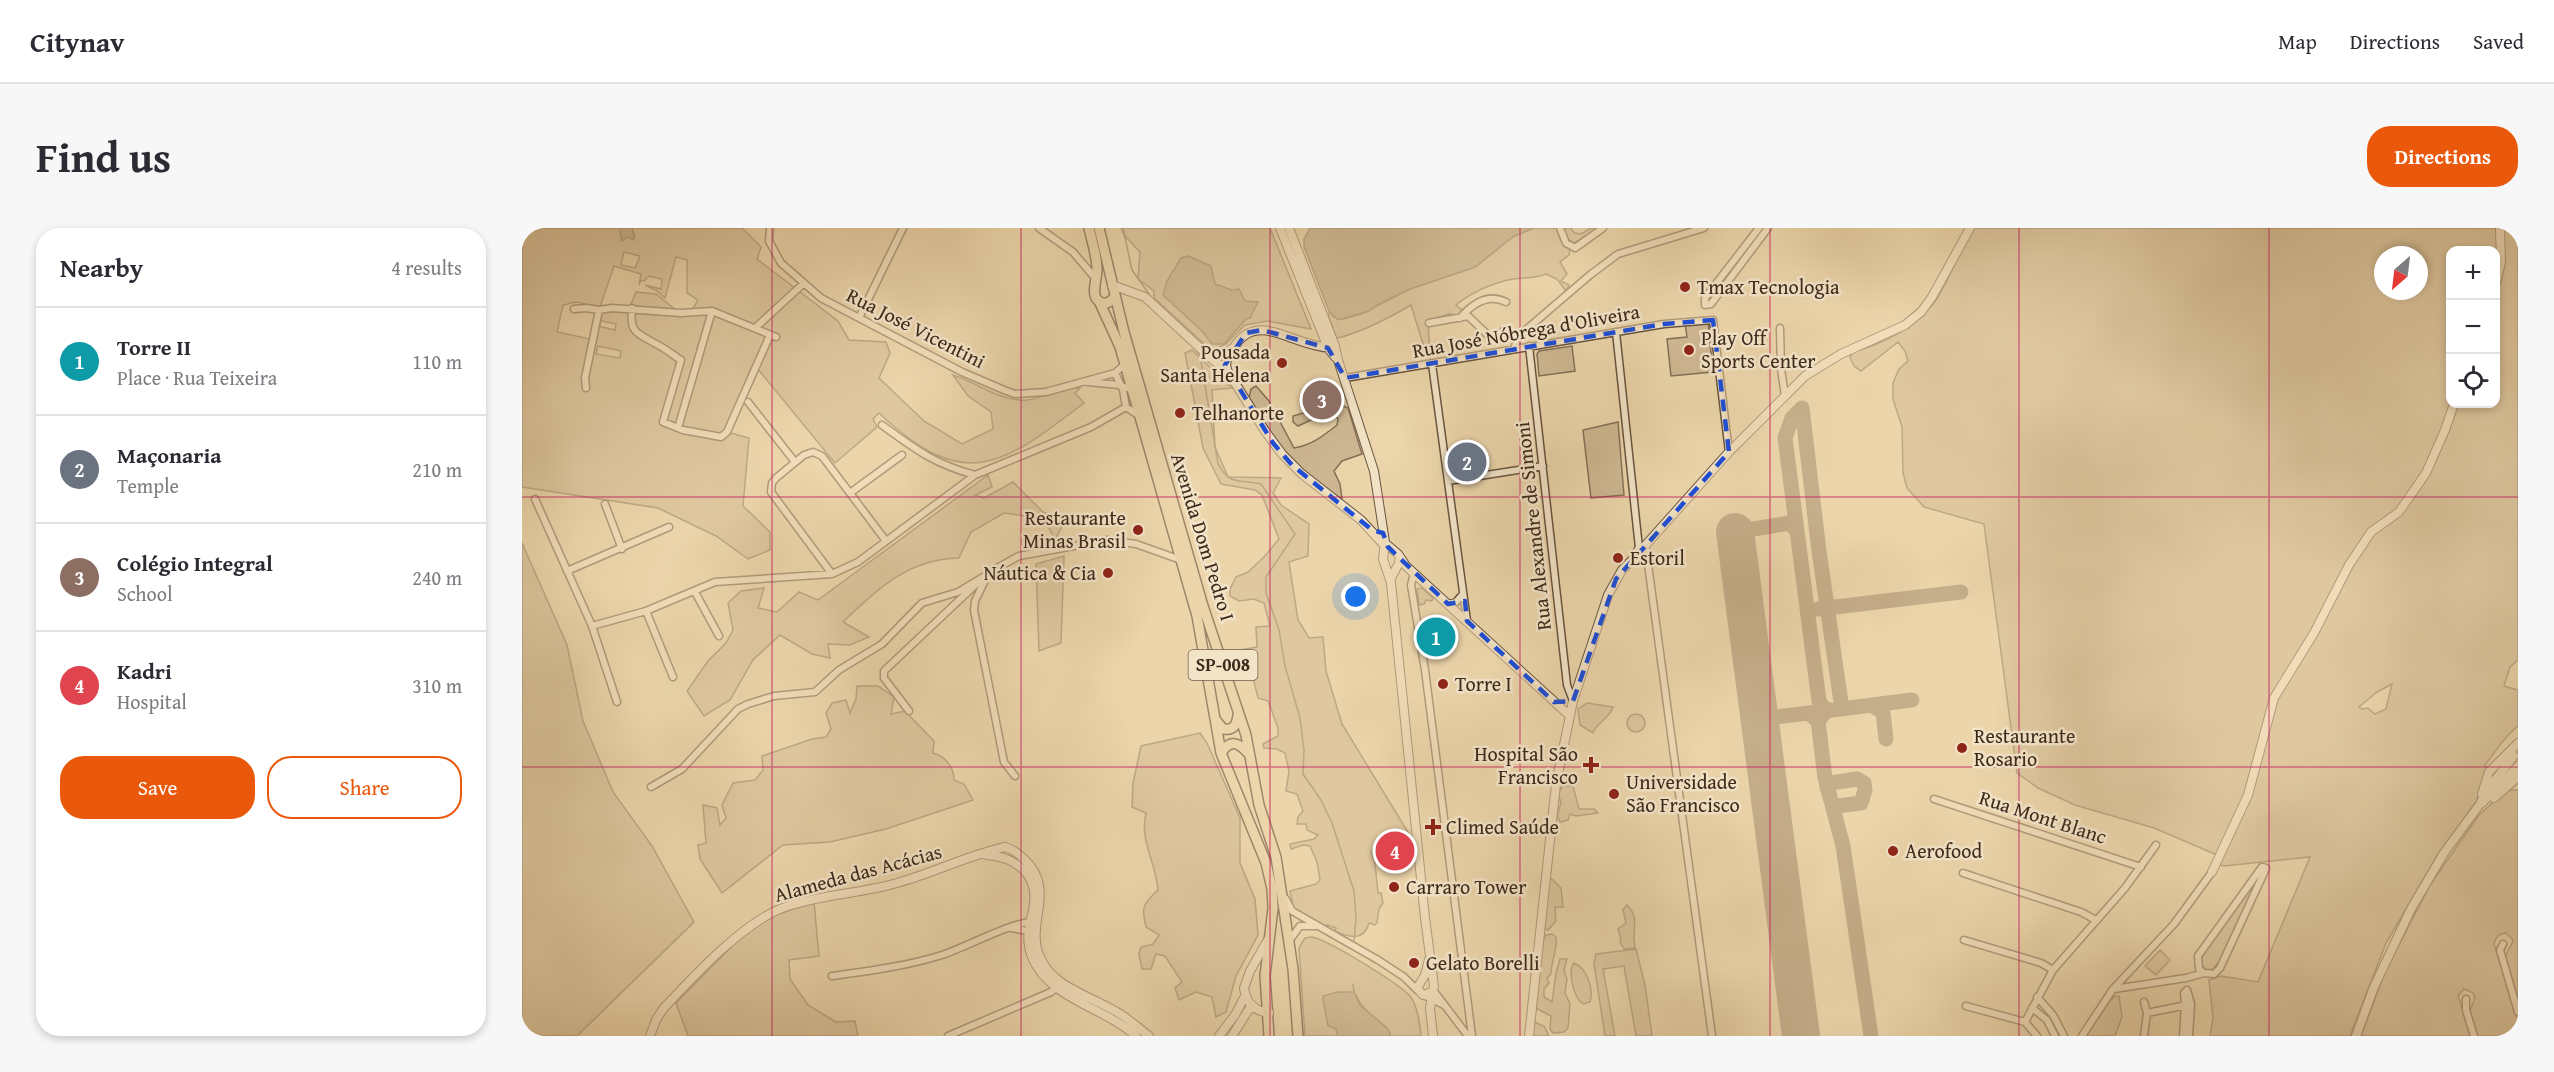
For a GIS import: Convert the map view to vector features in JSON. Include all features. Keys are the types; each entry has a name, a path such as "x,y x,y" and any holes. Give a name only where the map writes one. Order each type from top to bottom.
{"main road":[{"name":"SP-008","path":"1089,228 1094,249 1095,296 1098,301"},
{"name":"SP-008","path":"1100,228 1115,296"},
{"path":"1095,290 1102,283 1112,285"},
{"path":"1098,301 1108,303 1115,296"},
{"name":"Avenida Dom Pedro I","path":"1115,296 1180,529 1238,712 1259,805 1276,856 1284,897 1293,969 1298,1036"},
{"name":"Avenida Dom Pedro I","path":"1098,301 1113,328 1125,364 1197,616 1221,753 1266,863 1272,889 1271,934 1265,976 1269,1036"},
{"path":"1213,717 1223,729 1231,729 1237,721 1238,712"},
{"path":"1221,753 1226,746 1234,742 1242,746 1249,754"}],"street":[{"name":"Rua José Vicentini","path":"770,228 769,241 781,263 821,298 962,372 1015,394 1046,392 1115,373 1125,364"},
{"path":"859,318 903,228"},
{"path":"1040,228 1073,252 1096,279"},
{"path":"1280,228 1345,378 1374,471 1385,544 1384,555 1390,580 1429,956 1433,1036"},
{"path":"1289,228 1332,347"},
{"path":"1560,228 1566,243 1575,248 1603,228"},
{"path":"1514,349 1518,337 1612,258 1645,245 1704,228"},
{"path":"1759,228 1705,298 1705,305 1711,304 1768,228"},
{"path":"1529,1036 1556,784 1573,701 1612,587 1622,570 1643,552 1729,452 1805,376 1822,364 1889,334 1921,312 1932,297 1970,228"},
{"path":"2500,228 2500,265"},
{"path":"755,328 803,284"},
{"path":"1112,285 1145,297 1227,370 1277,449 1302,474 1338,500 1372,530 1411,571 1570,716"},
{"path":"1115,296 1129,290"},
{"path":"1460,318 1471,306 1482,301 1494,298 1506,302"},
{"path":"574,309 632,308 681,313 712,311 773,336 724,435 718,437 678,428 663,421 681,360 659,345 638,335 632,325 632,308"},
{"path":"586,388 585,378 599,310"},
{"path":"678,428 712,311"},
{"path":"1429,323 1470,317 1491,338 1495,338 1504,330 1518,337"},
{"name":"Rua José Nóbrega d'Oliveira","path":"1345,378 1665,324 1713,320 1729,452"},
{"path":"1780,328 1780,369 1785,396"},
{"path":"1227,370 1226,363 1235,346 1246,333 1262,330 1332,347"},
{"path":"1616,332 1643,552 1712,1036"},
{"path":"1209,356 1223,355 1235,346"},
{"name":"Rua Alexandre de Simoni","path":"1529,346 1567,684 1573,701"},
{"path":"1432,364 1467,621"},
{"path":"1115,373 1123,390 1126,407 1141,417"},
{"name":"Rua José Vicentini","path":"1085,381 1119,385 1133,390"},
{"path":"748,402 795,462"},
{"path":"592,626 646,611 715,582 832,574 858,562 975,476 1091,427 1126,407"},
{"path":"2082,1036 2113,989 2174,924 2212,872 2248,795 2274,698 2314,633 2349,565 2372,532 2399,512 2426,474 2453,408"},
{"path":"882,425 922,455 975,476"},
{"path":"832,574 771,492 774,480 806,453 818,453 886,541"},
{"path":"850,493 902,455"},
{"path":"1448,481 1543,466"},
{"path":"535,499 592,626 617,702"},
{"path":"604,504 622,549"},
{"path":"1372,530 1378,531 1382,525"},
{"path":"567,571 669,527"},
{"path":"651,787 682,769 738,709 774,696 815,692 839,670 882,644 922,603 958,592 1019,556 1107,540 1136,544 1182,561"},
{"path":"1384,555 1393,551"},
{"path":"1390,580 1395,567 1400,563 1400,557"},
{"path":"1386,566 1411,571"},
{"path":"1411,571 1469,1013 1470,1036"},
{"path":"909,711 884,678 884,671 986,575"},
{"path":"986,575 975,601 974,610 1004,762 1015,776"},
{"path":"695,592 719,636"},
{"path":"1448,604 1456,602 1464,593"},
{"path":"646,611 673,677"},
{"path":"1554,702 1573,701"},
{"path":"2356,1036 2374,987 2407,917 2440,859 2481,804 2487,791 2489,772 2517,745"},
{"path":"2481,804 2487,791 2516,761 2517,745"},
{"path":"2502,760 2516,761"},
{"path":"2481,804 2486,804 2518,777"},
{"name":"Rua Mont Blanc","path":"1934,799 2141,867"},
{"path":"2025,1022 2054,970 2141,867 2156,845"},
{"name":"Alameda das Acácias","path":"650,1036 663,1009 745,930 761,918 785,907 815,898 888,886 982,854 1011,849 1027,861 1038,880 1041,899 1032,922"},
{"path":"2113,989 2186,978 2204,973 2214,974 2220,968 2263,874 2264,867 2257,871 2198,956 2199,969 2204,973"},
{"path":"1963,873 2081,912 2096,920"},
{"path":"1284,897 1292,910 1316,926 1369,954 1420,987 1432,991 1442,1005"},
{"path":"832,976 887,968 942,955 1032,922 1033,959 1046,979 1110,1016 1136,1036"},
{"path":"1289,942 1300,926 1316,926"},
{"path":"1012,928 1031,932"},
{"path":"1219,1036 1227,1028 1245,996 1245,980 1271,934"},
{"path":"1964,940 2041,963 2054,970"},
{"path":"2503,944 2500,950 2518,1012"},
{"path":"1420,987 1429,956"},
{"path":"1420,987 1426,979 1442,1005 1470,1036"},
{"path":"948,1036 1059,986 1112,1009 1149,1036"},
{"path":"1245,996 1256,1010 1269,1013"},
{"path":"2037,997 2053,1015 2064,1036"},
{"path":"2466,999 2466,1010 2474,1036"},
{"path":"2144,1002 2147,1013 2144,1036 2154,1036"},
{"path":"1431,1015 1436,1006 1442,1005"},
{"path":"2147,1013 2188,1005"},
{"path":"2183,1036 2188,1005"},
{"path":"2188,1005 2189,1036"},
{"path":"1232,1036 1251,1006"},
{"path":"1966,1006 2025,1022 2037,1036"},
{"path":"2032,1008 2047,1020 2055,1036"},
{"path":"1459,1023 1465,1025 1469,1013"}],"highlighted area":[{"path":"1713,320 1729,452 1616,579 1573,701 1554,702 1467,621 1465,601 1448,604 1388,547 1383,533 1372,530 1292,465 1273,443 1225,365 1246,333 1262,330 1328,348 1345,378 1664,324"}],"shaded area":[{"path":"522,228 619,228 622,236 635,237 632,228 742,228 761,247 757,259 838,321 849,340 886,342 890,353 879,378 924,421 962,444 993,429 991,412 968,396 953,375 1002,396 1020,400 1035,398 1065,388 1080,388 1075,393 1084,403 1029,443 1006,455 983,462 960,462 936,454 909,438 879,413 873,419 877,427 835,463 757,368 727,432 749,438 743,506 770,532 770,550 748,559 716,536 658,508 522,487","holes":["624,252 640,256 635,268 621,265","676,257 687,260 687,293 698,300 692,310 681,313 599,310 597,320 616,324 615,330 598,326 590,339 557,332 563,305 576,302 600,307 614,266 641,274 639,285 641,280 644,281 649,276 662,279 661,289 645,285 665,298","598,346 621,351 620,358 596,354"]},
{"path":"619,228 632,228 634,240 628,237 622,241"},
{"path":"1121,228 1270,228 1311,329 1267,321 1245,325 1226,344 1212,351 1154,298 1154,291 1138,279 1140,252 1124,235"},
{"path":"1310,228 1534,228 1514,236 1475,267 1410,289 1369,311 1338,320 1329,311 1304,247 1304,239"},
{"path":"1534,228 1559,228 1563,243 1570,249 1569,255 1560,262 1567,274 1561,281 1569,285 1566,291 1557,279 1546,274 1505,281 1476,292 1456,305 1462,310 1460,315 1448,314 1428,321 1430,358 1427,357 1411,305 1367,328 1336,337 1328,315 1330,312 1334,317 1343,319 1361,314 1410,289 1475,267 1514,236"},
{"path":"1562,228 1571,228 1574,233 1581,234 1591,228 1600,228 1574,243 1567,239"},
{"path":"1972,228 2518,228 2518,660 2510,667 2504,686 2518,690 2518,726 2484,766 2490,768 2483,779 2476,802 2438,854 2386,943 2350,1036 2210,1036 2213,1018 2209,980 2221,976 2258,982 2310,857 2224,866 2214,863 2217,855 2154,828 2075,805 2038,788 2017,773 1984,524 1924,507 1907,488 1903,473 1902,427 1893,399 1893,383 1899,369 1908,361 1905,351 1898,342 1861,371 1854,366 1850,357 1853,352 1888,339 1910,326 1936,300","holes":["2392,684 2386,709 2375,714 2368,708 2359,707 2377,692"]},
{"path":"1188,256 1211,266 1215,284 1232,290 1239,289 1245,301 1258,302 1250,318 1246,319 1224,344 1212,344 1203,332 1163,295 1167,281 1181,258"},
{"path":"636,292 656,294 676,310 633,306 631,304"},
{"name":"Play Off Sports Center","path":"1708,321 1713,372 1671,376 1667,339 1687,337 1685,324"},
{"path":"1572,346 1575,371 1539,376 1537,354 1539,351"},
{"path":"1192,350 1232,388 1212,390 1215,447 1228,477 1281,478 1273,493 1281,505 1309,524 1308,556 1289,562 1298,620 1309,638 1323,637 1326,671 1342,724 1411,837 1371,852 1375,863 1378,893 1381,893 1383,903 1379,909 1377,923 1375,925 1369,923 1367,929 1359,935 1350,936 1339,933 1334,931 1336,928 1327,925 1326,927 1294,910 1290,891 1316,884 1320,880 1317,862 1310,846 1303,845 1291,849 1290,844 1314,839 1318,835 1307,830 1306,824 1297,824 1298,817 1303,811 1297,794 1286,791 1289,771 1285,753 1277,749 1264,748 1263,744 1278,736 1278,728 1268,701 1258,698 1251,670 1234,651 1257,647 1256,627 1270,626 1264,603 1254,599 1239,601 1230,596 1230,589 1236,577 1248,572 1279,539 1262,495 1255,490 1221,484 1203,448 1185,353"},
{"path":"1256,386 1269,401 1294,448 1306,445 1322,436 1337,425 1338,419 1335,415 1316,421 1313,419 1298,426 1293,422 1293,416 1337,403 1348,408 1362,454 1342,461 1334,471 1340,484 1342,499 1326,490 1299,468 1277,442 1249,398 1251,389"},
{"path":"1618,422 1624,495 1591,498 1583,430"},
{"path":"988,475 992,487 975,495 984,498 1013,482 1043,512 1065,521 1055,539 1044,519 1004,513 971,532 959,558 925,564 895,578 843,622 869,637 850,645 828,644 830,658 812,654 780,635 753,660 730,700 704,716 687,691 708,661 726,643 733,630 728,603 741,591 764,588 758,608 777,612 799,592 818,600"},
{"path":"522,543 567,645 583,721 613,792 652,846 694,922 577,1036 522,1036"},
{"path":"1064,556 1061,643 1039,651 1036,564"},
{"path":"1422,588 1433,598 1432,601 1426,600 1424,604 1419,605 1417,589"},
{"path":"857,686 878,686 894,697 891,714 905,711 934,741 933,753 948,763 954,780 964,784 973,800 886,829 830,842 783,845 722,893 700,859 698,845 706,843 703,805 717,808 720,825 726,818 722,805 733,783 755,780 763,770 762,756 812,739 826,737 831,729 826,713 832,703 846,700 850,713 856,699"},
{"path":"1587,703 1613,707 1593,733 1580,725 1578,709"},
{"path":"1636,714 1642,717 1645,723 1642,729 1636,732 1630,729 1627,723 1630,717"},
{"path":"1200,733 1207,743 1240,818 1240,863 1255,899 1258,935 1236,976 1226,1012 1216,1017 1212,997 1196,992 1179,1000 1175,988 1182,982 1165,956 1156,954 1151,969 1142,969 1139,954 1141,947 1153,944 1159,935 1146,927 1144,915 1144,906 1158,890 1146,842 1144,823 1146,813 1132,807 1133,783 1141,746"},
{"path":"1563,786 1573,786 1579,809 1594,809 1598,813 1576,816 1570,814 1568,820 1560,822 1557,815 1561,803 1558,793"},
{"path":"2507,790 2518,790 2518,1003 2506,963 2506,955 2513,940 2503,933 2498,936 2494,944 2518,1021 2518,1036 2477,1036 2470,1011 2475,998 2473,993 2464,989 2458,996 2472,1036 2361,1036 2385,972 2430,885 2479,815"},
{"path":"2258,875 2260,876 2219,962 2213,969 2206,970 2201,964 2201,955"},
{"path":"1552,879 1561,888 1563,907 1555,907 1556,921 1548,930 1543,928 1549,880"},
{"path":"814,902 819,956 789,960 790,979 808,1005 836,1022 855,1021 858,1036 688,1036 676,1003 736,942 766,918"},
{"path":"1627,905 1634,917 1635,948 1624,949 1620,942 1618,929 1626,923 1623,910"},
{"path":"1552,934 1556,937 1556,946 1551,974 1547,978 1549,983 1544,989 1544,997 1552,1002 1560,959 1567,959 1564,970 1567,979 1565,993 1570,1004 1568,1028 1564,1032 1553,1033 1550,1029 1551,1016 1536,1008 1542,942 1546,935"},
{"path":"1311,937 1362,962 1410,996 1417,1010 1421,1036 1391,1036 1388,1030 1364,1008 1356,995 1338,992 1333,1027 1338,1036 1305,1036 1299,948 1305,938"},
{"path":"1636,949 1645,985 1652,1036 1636,1036 1624,966 1603,969 1615,1036 1605,1036 1594,964 1596,954"},
{"path":"2160,950 2170,960 2156,975 2145,966"},
{"path":"1574,963 1586,974 1591,991 1590,1002 1583,1004 1574,991 1571,972"},
{"path":"1338,992 1354,992 1360,1005 1388,1029 1391,1036 1338,1036 1336,1029 1328,1026 1323,996"},
{"path":"2119,996 2122,1017 2115,1036 2086,1036 2111,999"},
{"path":"1534,1022 1544,1026 1549,1036 1532,1036"}],"waterway":[{"path":"1123,228 1132,270 1149,294"},
{"path":"1194,348 1200,355 1218,464 1231,479 1261,484 1295,534 1266,577 1266,593 1279,630 1285,666 1300,718 1304,750 1303,774 1321,800 1332,823 1354,891 1356,918 1354,941"},
{"path":"1353,984 1354,992"}],"taxiway":[{"path":"1802,408 1792,418 1785,438 1819,701 1826,711 1818,721"},
{"path":"1802,408 1819,551 1842,709"},
{"path":"1735,532 1790,523 1796,530"},
{"path":"1818,609 1961,592"},
{"path":"1760,725 1768,718 1912,700"},
{"path":"1871,705 1883,712 1886,739"},
{"path":"1808,713 1818,721 1825,778 1843,846 1871,1036"},
{"path":"1827,788 1831,783 1857,779 1864,783 1865,790 1861,803 1837,806 1834,811"}],"runway":[{"path":"1735,532 1801,1036"}],"place":[{"name":"Tmax Tecnologia","path":"1685,287"},
{"name":"Play Off Sports Center","path":"1689,350"},
{"name":"Pousada Santa Helena","path":"1282,363"},
{"name":"Colégio Integral","path":"1322,400"},
{"name":"Telhanorte","path":"1180,413"},
{"name":"Maçonaria","path":"1467,462"},
{"name":"Restaurante Minas Brasil","path":"1138,530"},
{"name":"Estoril","path":"1618,558"},
{"name":"Náutica & Cia","path":"1108,573"},
{"name":"Torre II","path":"1436,637"},
{"name":"Torre I","path":"1443,684"},
{"name":"Restaurante Rosario","path":"1962,748"},
{"name":"Hospital São Francisco","path":"1591,765"},
{"name":"Universidade São Francisco","path":"1614,794"},
{"name":"Climed Saúde","path":"1433,827"},
{"name":"Kadri","path":"1395,851"},
{"name":"Aerofood","path":"1893,851"},
{"name":"Carraro Tower","path":"1394,887"},
{"name":"Gelato Borelli","path":"1414,963"}]}
